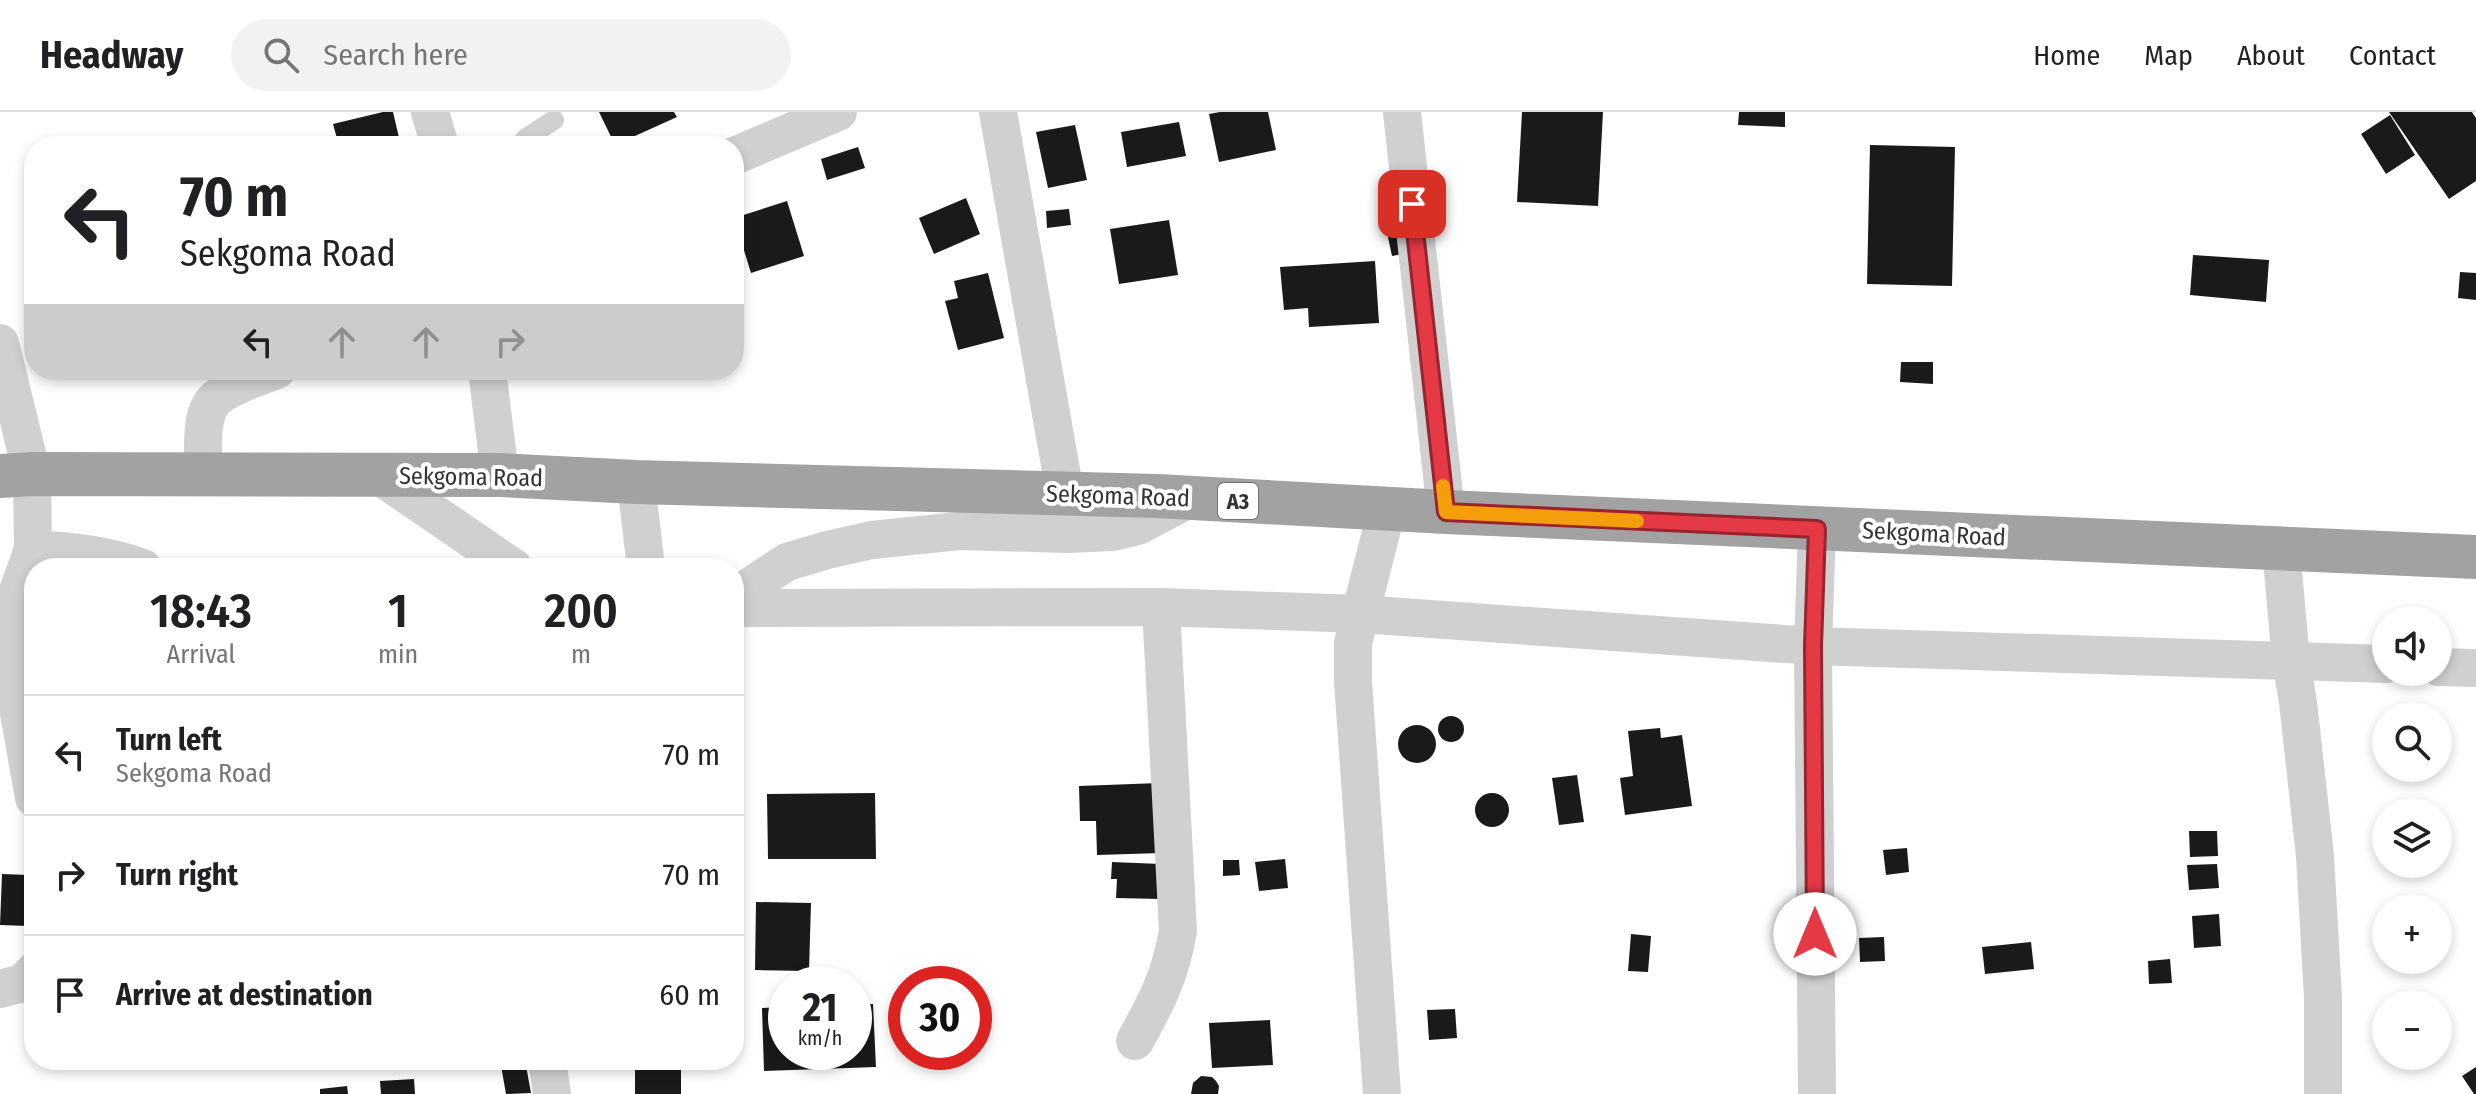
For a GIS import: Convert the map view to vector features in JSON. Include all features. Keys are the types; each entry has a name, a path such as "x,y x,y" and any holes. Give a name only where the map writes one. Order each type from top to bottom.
{"highway":[{"name":"Sekgoma Road","path":"16,475 500,475 636,482 1065,493 2476,557"}],"street":[{"path":"430,112 437,136"},
{"path":"744,152 838,112"},
{"path":"998,112 1065,493"},
{"path":"1402,112 1446,512"},
{"path":"0,343 16,475 33,549 30,558"},
{"path":"203,475 205,423 210,404 225,392 253,380"},
{"path":"489,380 500,475"},
{"path":"378,475 499,558"},
{"path":"636,482 645,558"},
{"path":"744,590 787,562 872,540 959,531 1113,532 1138,526 1191,498"},
{"path":"1382,1094 1353,681 1353,643 1387,509"},
{"path":"1817,529 1813,646 1817,1094"},
{"path":"33,549 82,552 110,558"},
{"path":"2281,549 2315,856 2323,998 2323,1094"},
{"path":"24,574 17,594 10,662 24,741"},
{"path":"1135,1041 1158,1000 1172,965 1178,931 1161,607"},
{"path":"744,608 1161,607 1360,614 1813,646 2372,663"},
{"path":"2452,667 2476,668"},
{"path":"0,989 24,982"},
{"path":"548,1070 552,1094"}],"lane":[{"path":"530,136 554,120"}],"building":[{"path":"393,112 399,136 336,136 333,124"},
{"path":"599,112 674,112 677,117 635,136 611,136"},
{"path":"1268,112 1276,150 1219,162 1209,114"},
{"path":"1522,112 1603,112 1598,206 1517,202"},
{"path":"1739,112 1785,112 1785,127 1738,125"},
{"path":"2389,112 2472,112 2476,118 2476,181 2449,199"},
{"path":"2390,115 2415,155 2386,174 2361,134"},
{"path":"1179,122 1186,156 1127,167 1121,132"},
{"path":"1075,125 1087,180 1048,188 1036,132"},
{"path":"1870,145 1955,147 1952,286 1867,284"},
{"path":"858,147 865,168 827,180 821,159"},
{"path":"966,198 980,234 934,254 919,218"},
{"path":"787,201 804,256 751,273 744,250 744,215"},
{"path":"1069,209 1071,225 1047,228 1046,211"},
{"path":"1169,220 1178,275 1119,284 1110,229"},
{"path":"1407,224 1413,252 1392,256 1386,228"},
{"path":"2193,255 2269,260 2266,302 2190,295"},
{"path":"1375,261 1379,323 1309,327 1308,308 1284,310 1280,267"},
{"path":"2460,272 2476,273 2476,300 2458,298"},
{"path":"988,273 1004,338 958,350 945,301 958,298 954,281"},
{"path":"1901,362 1933,362 1933,384 1900,382"},
{"path":"1451,716 1460,720 1464,729 1460,738 1451,742 1442,738 1438,729 1442,720"},
{"path":"1417,725 1430,731 1436,744 1430,757 1417,763 1404,757 1398,744 1404,731"},
{"path":"1660,728 1661,738 1682,735 1692,806 1625,815 1620,778 1633,776 1628,731"},
{"path":"1577,775 1584,822 1559,825 1552,778"},
{"path":"1159,783 1162,853 1097,855 1096,821 1080,821 1079,786"},
{"path":"875,793 876,859 768,859 767,794"},
{"path":"1492,793 1504,798 1509,810 1504,822 1492,827 1480,822 1475,810 1480,798"},
{"path":"2189,831 2217,831 2218,856 2190,857"},
{"path":"1907,848 1909,872 1886,875 1883,850"},
{"path":"1285,859 1288,888 1259,891 1255,862"},
{"path":"1223,860 1239,860 1240,875 1223,876"},
{"path":"1112,862 1161,864 1160,899 1116,898 1117,879 1111,879"},
{"path":"2217,864 2219,888 2189,890 2187,865"},
{"path":"2,874 24,875 24,926 0,925"},
{"path":"756,902 811,903 809,966 768,966 768,970 755,970"},
{"path":"2219,914 2221,946 2194,948 2192,916"},
{"path":"1631,934 1651,936 1648,972 1628,971"},
{"path":"1884,937 1885,961 1860,962 1859,938"},
{"path":"2031,942 2034,969 1985,974 1982,947"},
{"path":"2170,959 2172,983 2149,984 2148,961"},
{"path":"872,1004 876,1067 872,1067"},
{"path":"762,1008 768,1008 768,1070 792,1070 764,1071"},
{"path":"1455,1009 1457,1038 1429,1040 1427,1010"},
{"path":"1270,1020 1273,1065 1212,1068 1209,1023"},
{"path":"2476,1067 2476,1094 2474,1094 2462,1076"},
{"path":"502,1070 527,1070 531,1093 506,1094"},
{"path":"635,1070 681,1070 681,1094 635,1094"},
{"path":"1201,1076 1212,1077 1216,1081 1218,1094 1191,1094 1193,1083"},
{"path":"414,1079 415,1094 381,1094 380,1081"},
{"path":"347,1086 348,1094 320,1094 320,1089"}],"slow traffic":[{"path":"1443,486 1446,512 1637,521"}],"route":[{"path":"1412,204 1446,512 1817,529 1813,646 1815,934"}]}
